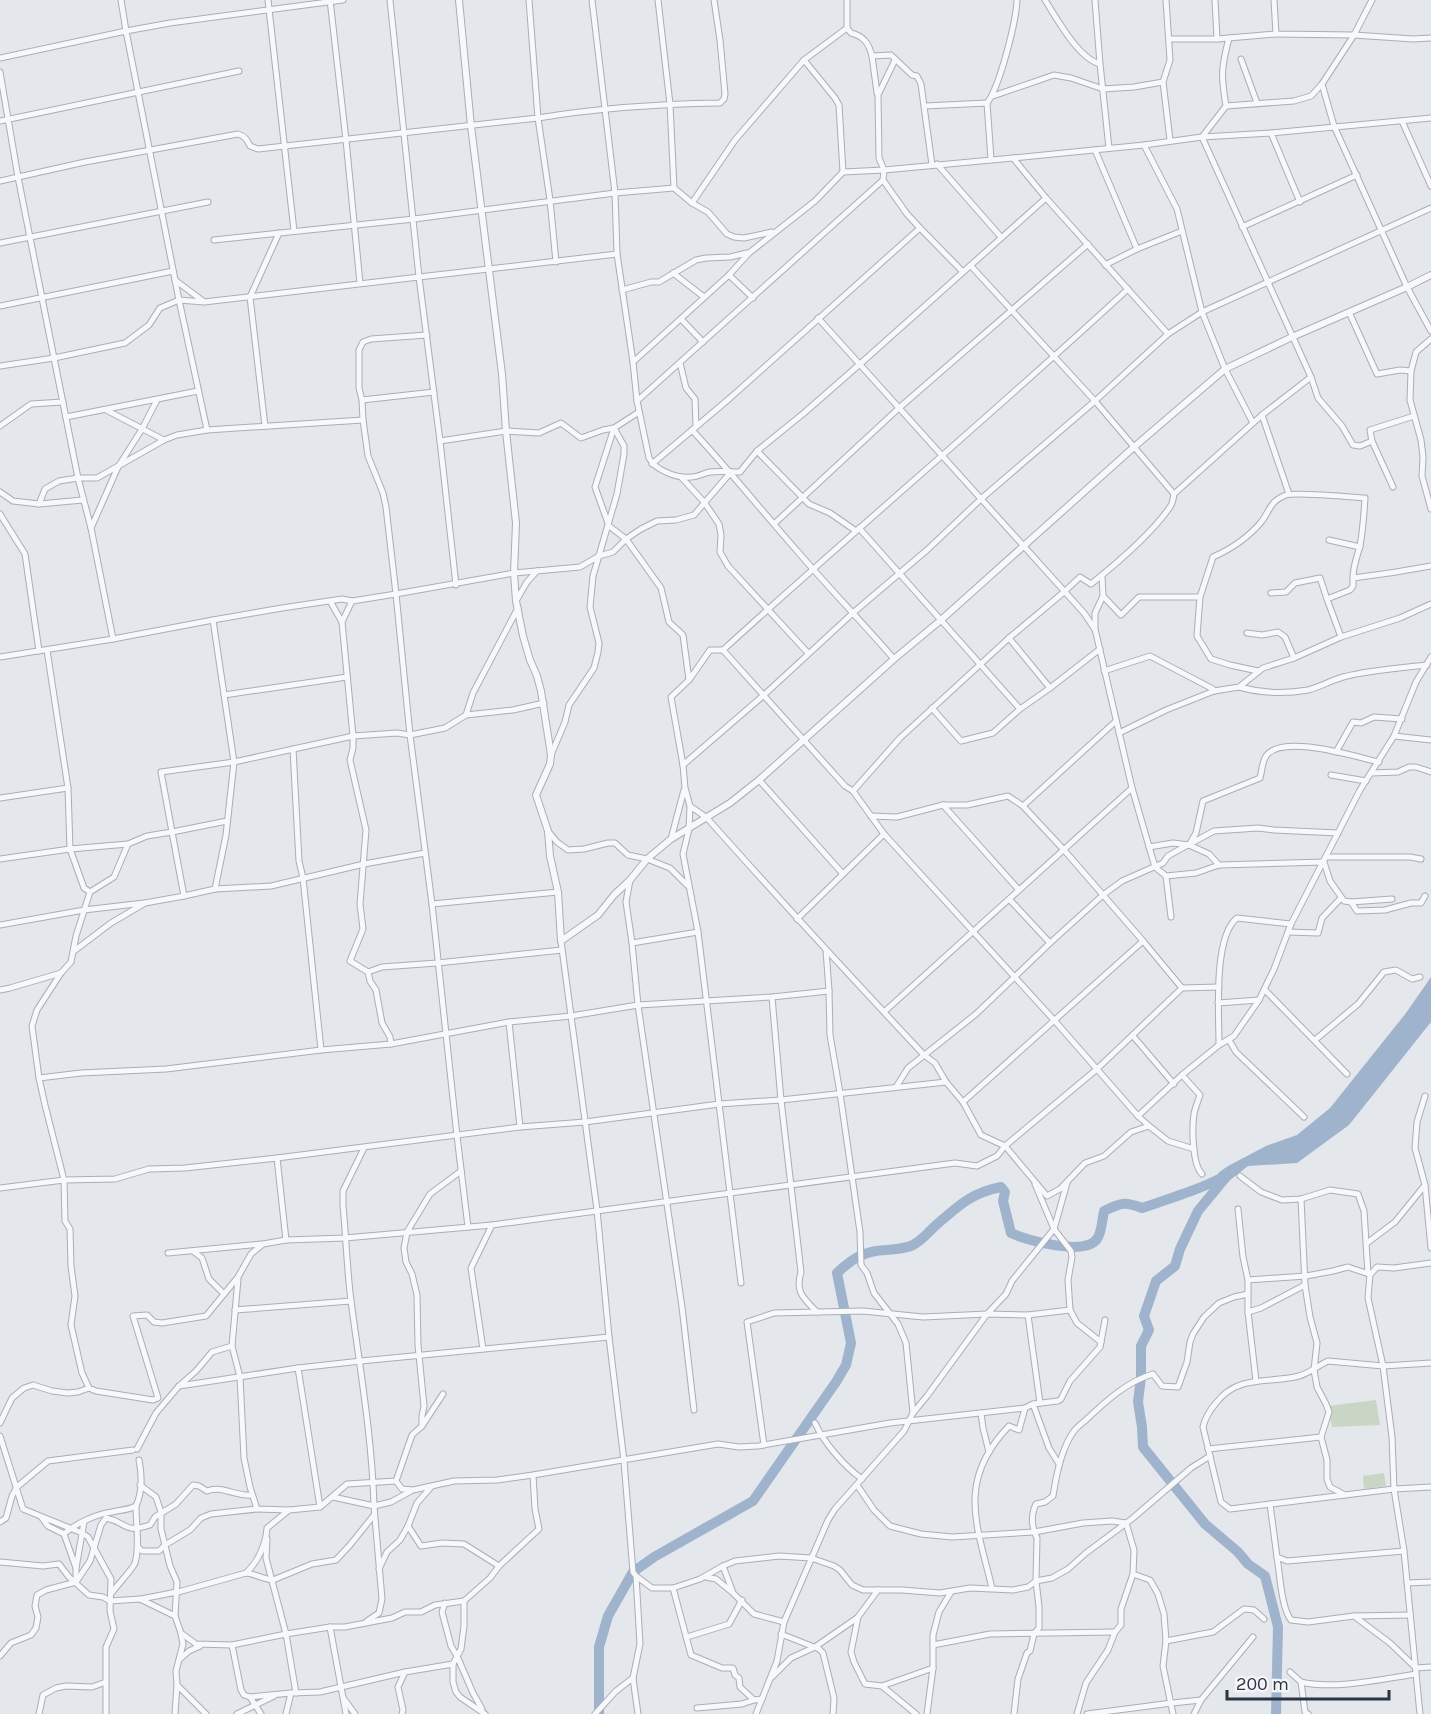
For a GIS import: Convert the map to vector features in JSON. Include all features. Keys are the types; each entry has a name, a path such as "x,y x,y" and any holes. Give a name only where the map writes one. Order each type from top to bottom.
{"street":[{"path":"121,0 173,271 207,430"},
{"path":"268,0 294,231"},
{"path":"0,58 170,23 344,0"},
{"path":"390,0 419,277 456,585"},
{"path":"459,0 471,126 502,374 516,523 514,573 517,604 523,636 544,703 551,755 550,764 536,795 548,831 550,856 558,892 562,950 597,1210 624,1461 633,1572 652,1588 673,1588 706,1577 735,1561 770,1557 811,1558 834,1566 852,1585 869,1591 902,1590 940,1593 970,1588 1013,1590 1028,1587 1036,1581 1060,1574 1126,1523 1191,1468 1210,1456"},
{"path":"529,0 538,118 556,262"},
{"path":"592,0 615,193 617,254 637,401 649,458 652,464 681,477 704,502 719,524 720,552 728,566 808,653"},
{"path":"658,0 670,104 674,188"},
{"path":"0,181 238,134 243,135 250,146 255,148 346,140 605,109 720,103 724,99 720,40 714,0"},
{"path":"847,0 847,28 869,44 872,56 878,95 879,158 884,170 883,180 907,214 963,272"},
{"path":"991,159 987,103 993,96 1006,54 1017,0"},
{"path":"1045,0 1066,34 1093,62 1100,64"},
{"path":"1095,0 1109,148"},
{"path":"1166,0 1170,60 1163,82 1170,140"},
{"path":"1215,0 1217,39"},
{"path":"1274,0 1276,34"},
{"path":"1202,137 1226,106 1294,101 1311,96 1322,84 1354,35 1372,0"},
{"path":"330,1 360,283"},
{"path":"692,203 735,140 804,60 847,28"},
{"path":"1170,39 1217,39 1276,34 1431,38"},
{"path":"1226,106 1221,80 1222,64 1229,38"},
{"path":"872,56 891,55 912,75 917,76 921,84 934,165 1001,237"},
{"path":"1241,59 1257,103"},
{"path":"804,60 839,105 843,172"},
{"path":"878,95 895,60"},
{"path":"0,121 239,71"},
{"path":"0,72 42,298 78,478 92,528 113,639"},
{"path":"993,96 1054,75 1071,78 1102,89 1163,82"},
{"path":"1322,84 1334,126 1407,287 1431,331"},
{"path":"925,106 987,103"},
{"path":"633,362 729,275 748,253 815,201 843,172 1013,158 1202,137 1431,118"},
{"path":"1402,121 1431,186"},
{"path":"1271,133 1300,202"},
{"path":"1202,137 1311,377 1318,398 1342,426 1353,445 1360,446 1372,441"},
{"path":"1144,145 1177,209 1202,312 1226,369 1253,423"},
{"path":"1095,150 1137,249"},
{"path":"1013,158 1168,334"},
{"path":"1242,227 1357,175"},
{"path":"637,401 883,180"},
{"path":"214,240 414,219 550,200 674,188 692,203 708,212 728,234 734,237 744,238 776,232"},
{"path":"681,477 711,472 740,471 757,451 860,364 1046,198"},
{"path":"0,243 208,202"},
{"path":"683,765 1168,334 1202,312 1431,208"},
{"path":"652,464 920,228"},
{"path":"1105,265 1182,231"},
{"path":"265,426 250,297 279,232"},
{"path":"774,524 899,408 1088,244"},
{"path":"622,290 659,282 696,261 706,258 730,257 748,253"},
{"path":"0,366 54,358 125,343 149,325 160,308 179,300 204,302 617,254"},
{"path":"971,266 1095,401 1174,494"},
{"path":"0,306 173,271"},
{"path":"673,273 704,297"},
{"path":"729,275 753,298"},
{"path":"561,941 598,915 647,859 671,839 730,803 759,780 1134,447 1226,369 1431,275"},
{"path":"175,280 204,302"},
{"path":"741,1283 698,932 683,854 689,829 690,806 685,789 671,697 689,680 710,650 723,650 812,568 1128,289"},
{"path":"1349,312 1377,374 1400,370 1411,371"},
{"path":"818,318 982,498 1084,613 1095,629"},
{"path":"681,319 703,342"},
{"path":"427,335 371,339 363,342 359,350 359,388 368,456 383,493 468,1227"},
{"path":"1431,339 1416,352 1411,371 1410,400 1421,440 1422,476 1431,509"},
{"path":"680,363 686,388 695,399 694,428 812,568 894,659"},
{"path":"854,791 900,738 979,665 1080,577 1091,584 1102,576 1150,530 1172,505 1174,494 1262,415 1311,377"},
{"path":"66,417 198,392"},
{"path":"362,400 434,392"},
{"path":"92,528 118,467 157,400"},
{"path":"0,426 31,404 63,402"},
{"path":"106,410 164,440"},
{"path":"440,441 506,431 540,433 561,423 581,438 614,428 639,412"},
{"path":"1262,415 1289,494"},
{"path":"1393,487 1372,441 1370,430 1414,416"},
{"path":"39,504 45,489 59,481 97,478 164,440 207,430 363,420"},
{"path":"551,755 565,722 569,705 594,668 598,652 599,643 590,607 593,576 609,526 624,454 624,446 614,428"},
{"path":"614,428 595,487 609,526 626,539 661,588 669,622 683,635 689,680"},
{"path":"757,451 809,504 857,529 1020,709"},
{"path":"0,657 342,599 352,601 456,585 514,573 580,567 599,556 613,552 626,539 657,521 676,520 694,515 731,472"},
{"path":"0,492 14,501 39,504 84,500"},
{"path":"1258,671 1211,659 1197,636 1200,597 1213,557 1229,550 1262,521 1272,503 1289,494 1365,498 1353,586 1350,590 1327,599"},
{"path":"0,514 25,554 39,651"},
{"path":"1329,540 1360,547"},
{"path":"1353,578 1431,566"},
{"path":"466,715 473,693 527,582 537,571"},
{"path":"1102,576 1103,596 1095,613 1095,629 1132,788 1155,867 1166,876 1171,917"},
{"path":"1271,593 1286,592 1295,583 1320,578 1341,637"},
{"path":"1103,596 1121,615 1139,597 1200,597"},
{"path":"330,601 342,622 353,736 350,760 366,830 360,904 363,929 350,961 368,972 370,981 376,990 381,1023 392,1044"},
{"path":"342,622 352,601"},
{"path":"1239,687 1263,668 1341,637 1400,618 1431,604"},
{"path":"213,620 234,762 215,889"},
{"path":"1247,633 1262,635 1278,632 1285,637 1294,657"},
{"path":"1010,638 1050,688"},
{"path":"932,708 961,741 993,733 1020,709 1100,649"},
{"path":"47,650 68,788 70,849 84,888 90,892"},
{"path":"723,650 844,786 854,791 884,834 1054,1020 1138,1116 1168,1141 1194,1149"},
{"path":"1104,671 1150,656 1213,689 1214,692"},
{"path":"1138,1116 1182,1075 1219,1045 1234,1036 1259,1000 1291,924 1366,781 1394,736 1416,682 1431,657"},
{"path":"1119,733 1166,710 1214,692 1239,687 1257,692 1309,690 1343,677 1428,663"},
{"path":"224,696 347,677"},
{"path":"184,896 161,772 234,762 353,736 397,733 410,735 445,728 466,715 513,710 544,703"},
{"path":"1336,752 1353,722 1361,723 1374,717 1401,719"},
{"path":"1023,806 1116,721"},
{"path":"1394,736 1431,740"},
{"path":"1189,845 1197,833 1203,801 1260,778 1263,762 1267,754 1272,751 1295,746 1314,747 1379,762"},
{"path":"293,749 299,861 303,878 321,1050"},
{"path":"1371,773 1398,772 1409,767 1431,772"},
{"path":"1331,775 1366,781"},
{"path":"759,780 843,874"},
{"path":"0,798 68,788"},
{"path":"884,1012 1132,788"},
{"path":"671,839 685,789"},
{"path":"871,816 897,817 943,805 967,805 1008,796 1023,806 1064,850 1182,988"},
{"path":"943,805 1019,890"},
{"path":"690,806 707,818 797,919 924,1055 935,1063 946,1082 963,1102 981,1135 1005,1146 1047,1196 1060,1190 1085,1163 1104,1156 1131,1132 1149,1126"},
{"path":"0,860 70,849 128,844 147,836 227,820"},
{"path":"896,1087 908,1068 976,1014 1050,943 1122,881 1163,863 1168,856 1214,831 1258,828 1338,834"},
{"path":"548,831 568,850 615,843 628,855 670,868 688,886"},
{"path":"797,919 884,834"},
{"path":"1149,847 1173,843 1189,845 1209,854 1219,865"},
{"path":"128,844 114,877 90,892 76,936 71,962 61,973 33,1018 32,1026 39,1078 64,1180 65,1221 70,1229 75,1296 71,1325 82,1373 89,1388 153,1400 158,1398 133,1316 147,1315 154,1322 162,1323 206,1316 238,1277 252,1254 263,1244"},
{"path":"0,925 84,910 145,903 215,889 271,886 364,864 425,853"},
{"path":"1166,876 1196,873 1219,865 1410,857 1421,859"},
{"path":"1325,860 1330,881 1344,901 1392,899"},
{"path":"630,880 626,902 638,1005 682,1307 694,1410"},
{"path":"432,904 558,892"},
{"path":"1351,902 1357,911 1385,910 1411,903 1421,903 1425,896"},
{"path":"1288,932 1318,933 1322,918 1341,898"},
{"path":"1010,900 1050,943"},
{"path":"74,951 111,923 145,903"},
{"path":"1219,1045 1218,1003 1222,948 1232,922 1237,918 1291,924"},
{"path":"632,943 698,932"},
{"path":"963,1102 1143,941"},
{"path":"825,948 830,1035 860,1232 861,1265 867,1273 874,1293 900,1329 906,1343 913,1413"},
{"path":"368,972 382,967 562,950"},
{"path":"1315,1040 1358,1004 1384,972 1396,970 1412,979 1420,977"},
{"path":"0,990 61,973"},
{"path":"168,1253 286,1240 345,1238 492,1225 955,1163 977,1166 997,1156 1005,1146 1097,1069 1182,988 1219,987"},
{"path":"1265,990 1347,1074"},
{"path":"39,1078 81,1073 166,1070 321,1050 392,1044 509,1022 571,1016 638,1005 772,997 829,991"},
{"path":"772,997 781,1100 801,1272 798,1283 802,1297 817,1312"},
{"path":"1218,1003 1259,1000"},
{"path":"509,1022 520,1127"},
{"path":"1133,1036 1174,1084"},
{"path":"1229,1040 1236,1052 1304,1117"},
{"path":"1182,1075 1200,1095 1194,1113 1194,1149 1199,1171 1202,1174"},
{"path":"0,1188 64,1180 115,1179 148,1168 185,1168 364,1148 520,1127 585,1122 719,1104 781,1100 946,1082"},
{"path":"1425,1096 1414,1148 1425,1185 1431,1248"},
{"path":"364,1148 343,1191 351,1301 361,1361 382,1599 379,1613 366,1622"},
{"path":"277,1158 286,1240"},
{"path":"422,1426 424,1406 417,1295 412,1274 406,1262 404,1248 407,1232 430,1194 461,1171"},
{"path":"1030,1175 1054,1229 1071,1251 1068,1280 1070,1310 1077,1323 1101,1342"},
{"path":"1240,1176 1261,1192 1282,1200 1301,1199 1330,1190 1358,1194 1364,1211 1369,1275 1368,1298 1383,1366 1392,1437 1394,1489 1404,1551 1420,1714"},
{"path":"756,1714 777,1661 784,1622 828,1520 904,1431 913,1413 1054,1229 1068,1181"},
{"path":"1367,1243 1395,1222 1425,1185"},
{"path":"1301,1199 1305,1286 1317,1343 1314,1370 1317,1387 1329,1412 1321,1437 1327,1460 1327,1479 1329,1487 1346,1496"},
{"path":"1238,1209 1248,1280 1248,1312 1256,1381"},
{"path":"483,1349 471,1268 492,1225"},
{"path":"193,1251 202,1258 209,1279 224,1294"},
{"path":"1369,1275 1377,1267 1394,1268 1431,1263"},
{"path":"1248,1280 1306,1276 1348,1267 1369,1275"},
{"path":"238,1277 232,1346 240,1377 244,1458 257,1509"},
{"path":"1248,1312 1305,1286"},
{"path":"1014,1714 1018,1679 1040,1622 1036,1581 1037,1538 1034,1532 1033,1510 1036,1504 1045,1502 1053,1496 1059,1464 1068,1441 1075,1429 1104,1403 1141,1377 1153,1374 1162,1386 1178,1387 1187,1362 1192,1334 1204,1317 1219,1303 1248,1294"},
{"path":"235,1310 351,1301"},
{"path":"764,1445 747,1322 774,1313 854,1311 922,1317 1028,1315 1070,1310"},
{"path":"1028,1315 1037,1404 1049,1448 1059,1464"},
{"path":"333,1497 374,1506 391,1502 413,1491 454,1481 497,1480 533,1475 718,1444 750,1447 909,1421 1025,1408 1058,1401 1070,1381 1100,1347 1105,1320"},
{"path":"179,1386 298,1368 609,1337"},
{"path":"0,1522 6,1518 16,1487 48,1461 135,1449 156,1413 179,1386 212,1352 232,1346"},
{"path":"1431,1363 1383,1366 1328,1361 1300,1376 1256,1381 1228,1389 1204,1420 1203,1428 1221,1502 1230,1509 1394,1489 1431,1487"},
{"path":"298,1368 320,1507"},
{"path":"0,1423 12,1398 24,1388 33,1385 68,1393 89,1388"},
{"path":"396,1481 412,1435 422,1426 442,1394"},
{"path":"992,1588 976,1527 974,1501 977,1478 996,1440 1009,1426 1019,1430 1025,1408"},
{"path":"981,1413 989,1452"},
{"path":"814,1423 820,1435 847,1468 862,1479"},
{"path":"0,1436 23,1509 88,1537 111,1579 110,1611 114,1629 106,1647 106,1714"},
{"path":"1208,1449 1321,1437"},
{"path":"110,1598 135,1564 138,1547 136,1506 139,1500 141,1472 139,1460"},
{"path":"180,1659 201,1645 232,1645 286,1634 345,1627 392,1618 405,1612 421,1612 435,1605 464,1601 539,1529 533,1475"},
{"path":"138,1547 142,1551 159,1551 190,1530 201,1518 211,1514 257,1509 289,1510 320,1507 347,1484 396,1481"},
{"path":"396,1481 402,1489 413,1491"},
{"path":"140,1485 156,1497 161,1512 161,1529 170,1566 177,1582 175,1616 183,1644 176,1671 175,1714"},
{"path":"0,1656 11,1642 31,1635 36,1628 37,1595 46,1590 76,1582 90,1561 101,1525 106,1518 125,1528 136,1529 150,1525 155,1517 176,1504 193,1485 207,1491 214,1488 244,1496 252,1495"},
{"path":"857,1485 874,1510 890,1526 921,1534 952,1537 978,1536 1034,1532 1083,1523 1112,1521 1126,1523"},
{"path":"379,1571 387,1552 400,1540 408,1526 417,1503 432,1486"},
{"path":"1270,1504 1285,1605 1291,1620 1308,1622 1354,1616 1410,1615"},
{"path":"64,1534 84,1522 136,1506"},
{"path":"286,1714 293,1693 286,1634 266,1558 267,1528 289,1510"},
{"path":"246,1573 273,1580 312,1564 336,1560 374,1515"},
{"path":"41,1516 48,1526 64,1534 76,1568"},
{"path":"76,1582 76,1568 84,1522"},
{"path":"1077,1714 1086,1683 1108,1650 1120,1625 1121,1609 1133,1574 1134,1550 1126,1523"},
{"path":"408,1526 421,1545 464,1544 499,1566"},
{"path":"0,1562 43,1566 59,1564 69,1577 89,1595 140,1599 177,1592 246,1573 253,1566 267,1538"},
{"path":"1277,1557 1287,1561 1404,1551"},
{"path":"723,1566 732,1592"},
{"path":"1133,1574 1150,1580 1158,1594 1164,1614 1166,1641 1163,1666 1173,1714"},
{"path":"636,1576 640,1644 633,1678 638,1714"},
{"path":"706,1577 716,1579 742,1600 754,1614 784,1622"},
{"path":"1407,1583 1431,1581"},
{"path":"673,1588 691,1655 722,1668 733,1668 735,1675 739,1678 740,1687 753,1700"},
{"path":"771,1678 791,1658 815,1647 858,1617 878,1590"},
{"path":"927,1714 933,1668 933,1635 939,1612 951,1592"},
{"path":"140,1599 175,1616"},
{"path":"687,1637 729,1624 742,1600"},
{"path":"464,1601 461,1649 453,1664 452,1673 456,1692 464,1700 484,1712"},
{"path":"445,1603 442,1612 451,1646 484,1712"},
{"path":"1166,1641 1213,1632 1244,1608 1254,1610 1264,1618"},
{"path":"1354,1616 1390,1642 1416,1671"},
{"path":"858,1617 851,1652 865,1684 882,1686 933,1668"},
{"path":"330,1627 346,1714"},
{"path":"933,1646 990,1635 1115,1632"},
{"path":"180,1633 191,1642 201,1645"},
{"path":"781,1634 819,1649 825,1659 834,1698 833,1714"},
{"path":"1194,1714 1201,1700 1253,1636"},
{"path":"232,1645 241,1690 244,1695 250,1697 320,1692 405,1672 453,1664"},
{"path":"1290,1672 1301,1682 1313,1685 1334,1685 1431,1667"},
{"path":"402,1714 398,1687 405,1672"},
{"path":"595,1714 615,1691 633,1678"},
{"path":"39,1714 43,1695 56,1688 92,1687 106,1682"},
{"path":"1301,1682 1305,1712 1308,1714"},
{"path":"177,1685 206,1714"},
{"path":"882,1686 916,1714"},
{"path":"237,1714 278,1694"},
{"path":"250,1697 261,1714"},
{"path":"343,1698 354,1714"},
{"path":"697,1708 742,1704 762,1699"},
{"path":"1087,1714 1131,1711 1172,1702 1201,1700"}],"green space":[{"path":"1376,1400 1380,1425 1332,1427 1328,1406"},
{"path":"1384,1473 1386,1486 1364,1489 1363,1476"}],"water":[{"path":"1431,977 1431,1022 1349,1125 1297,1163 1248,1166 1225,1184 1218,1173 1266,1146 1297,1135 1330,1108 1406,1013"}],"waterway":[{"path":"599,1714 599,1647 608,1616 633,1572 654,1557 753,1501 846,1365 851,1343 837,1273 854,1259 865,1254 913,1245 964,1202 981,1193 1001,1187 1005,1192 1003,1201 1011,1233 1030,1240 1069,1247 1091,1244 1097,1239 1104,1211 1123,1204 1142,1208 1203,1187 1233,1170"},
{"path":"1226,1177 1198,1211 1180,1249 1175,1266 1156,1281 1144,1316 1149,1330 1141,1346 1138,1402 1143,1447 1205,1524 1238,1552 1248,1564 1265,1576 1278,1627 1276,1714"}]}
